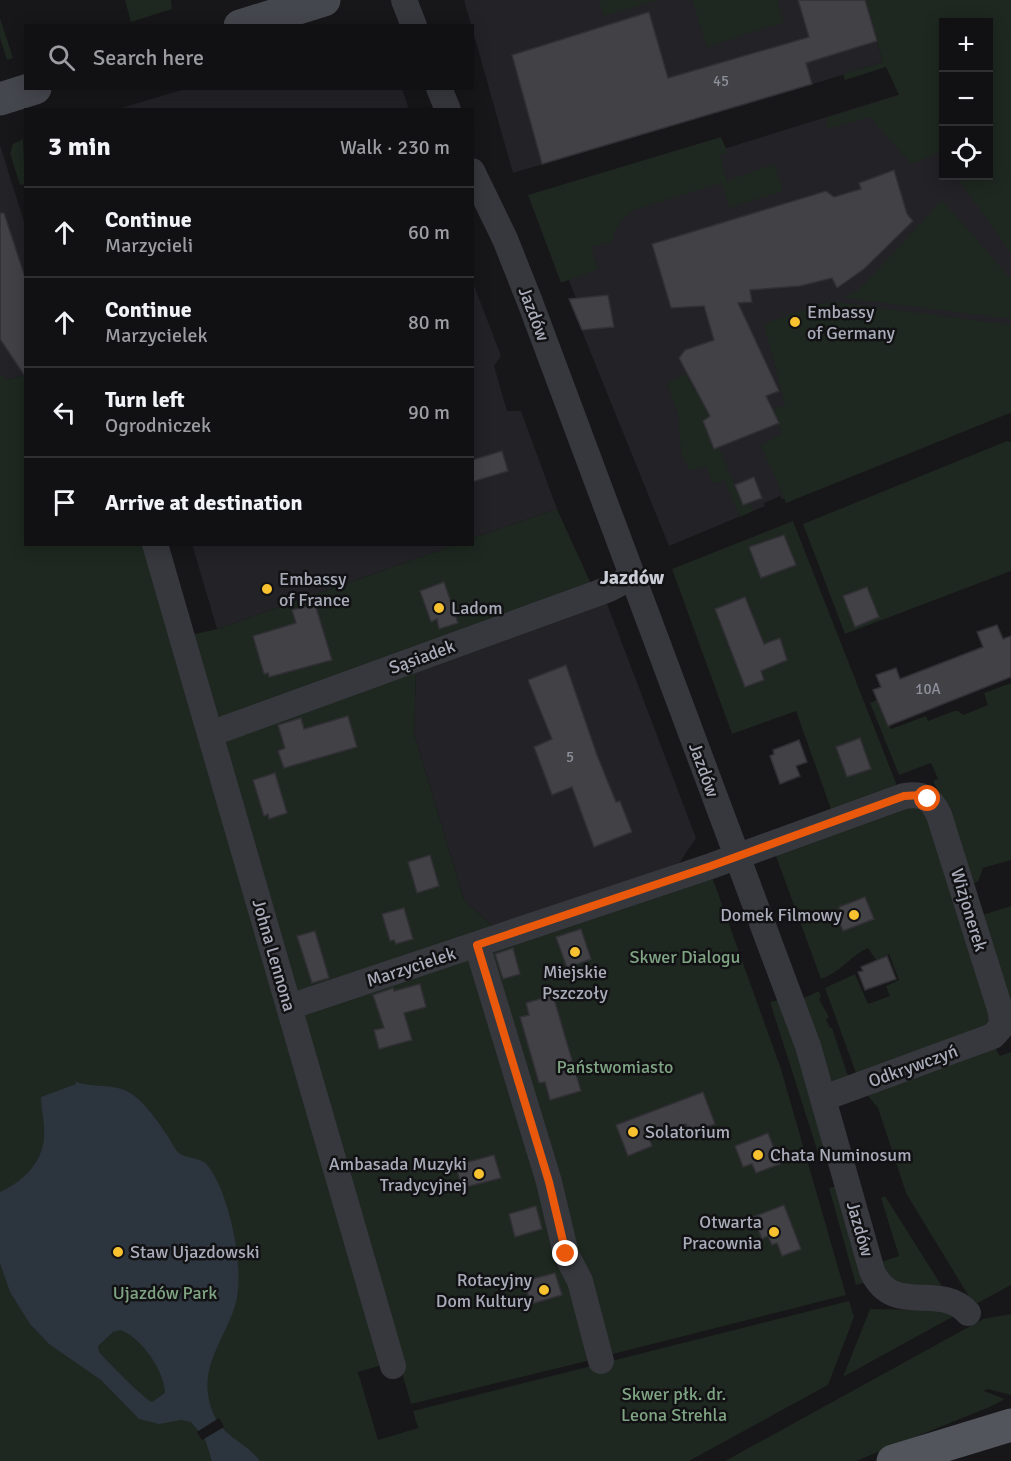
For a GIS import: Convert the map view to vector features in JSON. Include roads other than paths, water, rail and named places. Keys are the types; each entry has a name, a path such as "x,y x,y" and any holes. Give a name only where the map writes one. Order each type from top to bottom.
{"main road":[{"path":"893,1461 1011,1426"},
{"path":"957,1461 1011,1426"}],"street":[{"path":"246,24 324,0"},
{"path":"404,0 413,24"},
{"path":"441,90 447,108"},
{"name":"Jazdów","path":"474,175 506,239 808,1047 876,1282 892,1295 952,1301 968,1313"},
{"name":"Johna Lennona","path":"156,546 393,1366"},
{"name":"Sąsiadek","path":"210,734 609,589 633,577"},
{"name":"Marzycielek","path":"289,1007 711,866 904,796 929,801"},
{"name":"Wizjonerek","path":"929,801 1000,1012 1000,1031"},
{"path":"477,945 549,1182 566,1254 580,1281 601,1361"},
{"name":"Odkrywczyń","path":"824,1098 993,1036 1000,1031"}],"place":[{"name":"Embassy of Germany","path":"795,322"},
{"name":"Embassy of France","path":"267,589"},
{"name":"Ladom","path":"439,608"},
{"name":"Domek Filmowy","path":"854,915"},
{"name":"Miejskie Pszczoły","path":"575,952"},
{"name":"Solatorium","path":"633,1132"},
{"name":"Chata Numinosum","path":"758,1155"},
{"name":"Ambasada Muzyki Tradycyjnej","path":"479,1174"},
{"name":"Otwarta Pracownia","path":"774,1232"},
{"name":"Staw Ujazdowski","path":"118,1252"},
{"name":"Rotacyjny Dom Kultury","path":"544,1290"}],"district":[{"name":"Jazdów","path":"632,577"}],"park label":[{"name":"Skwer Dialogu","path":"685,957"},
{"name":"Państwomiasto","path":"615,1067"},
{"name":"Ujazdów Park","path":"165,1293"},
{"name":"Skwer płk. dr. Leona Strehla","path":"674,1404"}]}
